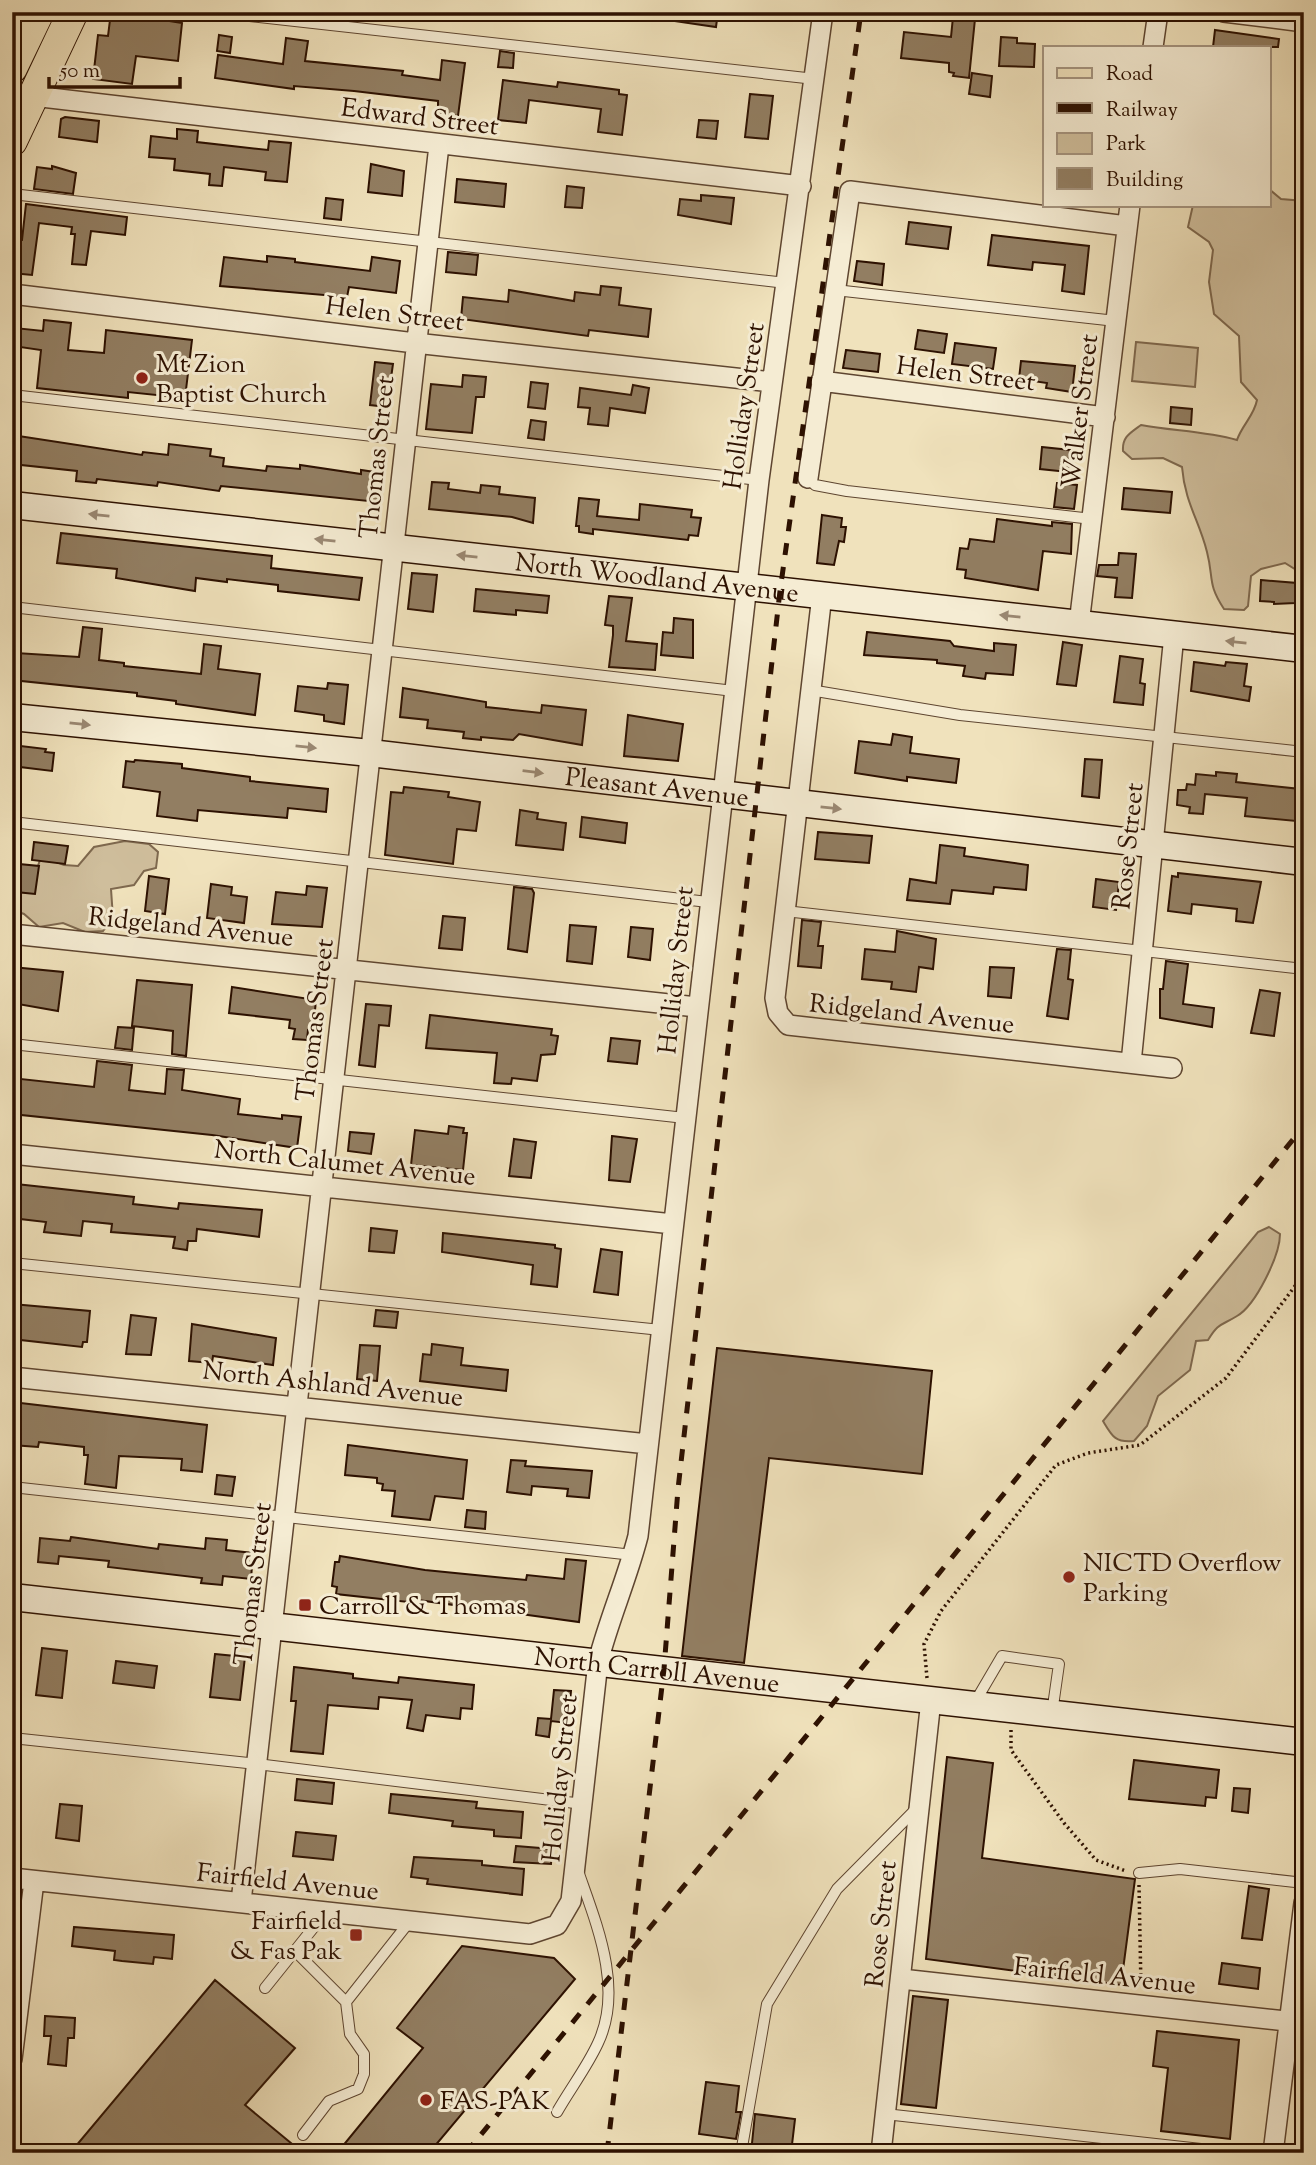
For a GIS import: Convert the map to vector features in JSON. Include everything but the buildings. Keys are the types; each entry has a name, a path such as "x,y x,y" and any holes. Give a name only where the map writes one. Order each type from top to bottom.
{"main road":[{"path":"14,61 38,12"},
{"path":"12,141 73,12"}],"street":[{"name":"Holliday Street","path":"557,1925 571,1901 598,1662 638,1536 746,587 823,12"},
{"path":"1153,46 1158,12"},
{"path":"1224,12 1304,22"},
{"name":"Edward Street","path":"33,96 801,186"},
{"name":"Thomas Street","path":"241,1902 439,145"},
{"path":"808,478 850,191 1127,226"},
{"name":"Walker Street","path":"1079,624 1130,206"},
{"name":"Helen Street","path":"12,293 415,343 772,382"},
{"name":"Helen Street","path":"821,381 1105,417"},
{"name":"North Woodland Avenue","path":"12,505 1304,649"},
{"name":"Ridgeland Avenue","path":"822,595 775,998 778,1013 788,1026 1172,1068"},
{"name":"Rose Street","path":"1131,1063 1174,635"},
{"name":"Pleasant Avenue","path":"12,717 370,753 1304,862"},
{"name":"Ridgeland Avenue","path":"12,934 697,1007"},
{"name":"North Calumet Avenue","path":"12,1154 673,1224"},
{"name":"North Ashland Avenue","path":"12,1377 648,1444"},
{"name":"North Carroll Avenue","path":"12,1597 1304,1742"},
{"name":"Rose Street","path":"881,2153 931,1700"},
{"name":"Fairfield Avenue","path":"12,1878 530,1934 557,1925"},
{"path":"12,2059 34,1881"},
{"path":"1273,2153 1297,2022 1304,1903"},
{"name":"Fairfield Avenue","path":"901,1979 1297,2022"}],"lane":[{"path":"213,12 815,79"},
{"path":"12,194 787,283"},
{"path":"835,290 1116,321"},
{"path":"12,395 759,480"},
{"path":"808,478 816,485 847,491 1092,519"},
{"path":"12,607 734,691"},
{"path":"810,690 960,715 1304,752"},
{"path":"12,822 709,902"},
{"path":"785,911 1304,970"},
{"path":"12,1044 685,1118"},
{"path":"12,1263 310,1296 661,1330"},
{"path":"12,1487 633,1555"},
{"path":"973,1705 1002,1656 1059,1664 1052,1714"},
{"path":"12,1738 257,1764 583,1804"},
{"path":"741,2153 767,2004 837,1889 920,1805"},
{"path":"557,2112 599,2041 608,1979 601,1938 576,1863"},
{"path":"1139,1873 1180,1869 1304,1883"},
{"path":"265,1988 326,1911"},
{"path":"346,2002 410,1921"},
{"path":"295,1951 346,2002 350,2034 364,2054 362,2082 352,2093 330,2101 303,2135"},
{"path":"885,2114 1237,2153"}],"path":[{"path":"931,1700 924,1644 942,1611 1056,1465 1088,1453 1140,1445 1226,1378 1304,1274"},
{"path":"1014,1709 1011,1750 1064,1823 1096,1860 1120,1871 1139,1873 1140,2005"}],"green space":[{"path":"1270,190 1281,199 1304,201 1304,583 1301,573 1285,563 1261,569 1251,576 1248,606 1244,610 1224,609 1213,587 1207,552 1186,491 1182,467 1163,458 1132,459 1123,451 1128,436 1141,425 1237,440 1257,400 1241,382 1239,336 1214,314 1209,282 1213,250 1209,242 1188,227 1193,206 1270,206"},
{"path":"1136,342 1198,348 1195,387 1132,381"},
{"path":"125,841 149,844 158,852 156,868 144,871 134,885 111,889 113,918 103,931 85,932 63,923 39,927 24,914 13,910 12,896 32,883 40,860 46,858 64,865 78,866 94,847"},
{"path":"1269,1227 1280,1234 1279,1243 1266,1279 1252,1302 1237,1316 1218,1327 1208,1340 1196,1341 1190,1370 1158,1396 1147,1426 1134,1441 1122,1441 1115,1437 1103,1421 1258,1232"}],"railway":[{"path":"607,2153 664,1669 678,1489 780,591 861,12"},
{"path":"466,2153 1304,1126"}],"place":[{"name":"Mt Zion Baptist Church","path":"142,378"},
{"name":"NICTD Overflow Parking","path":"1069,1577"},
{"name":"Carroll & Thomas","path":"305,1605"},
{"name":"Fairfield & Fas Pak","path":"356,1935"},
{"name":"FAS-PAK","path":"426,2100"}]}
